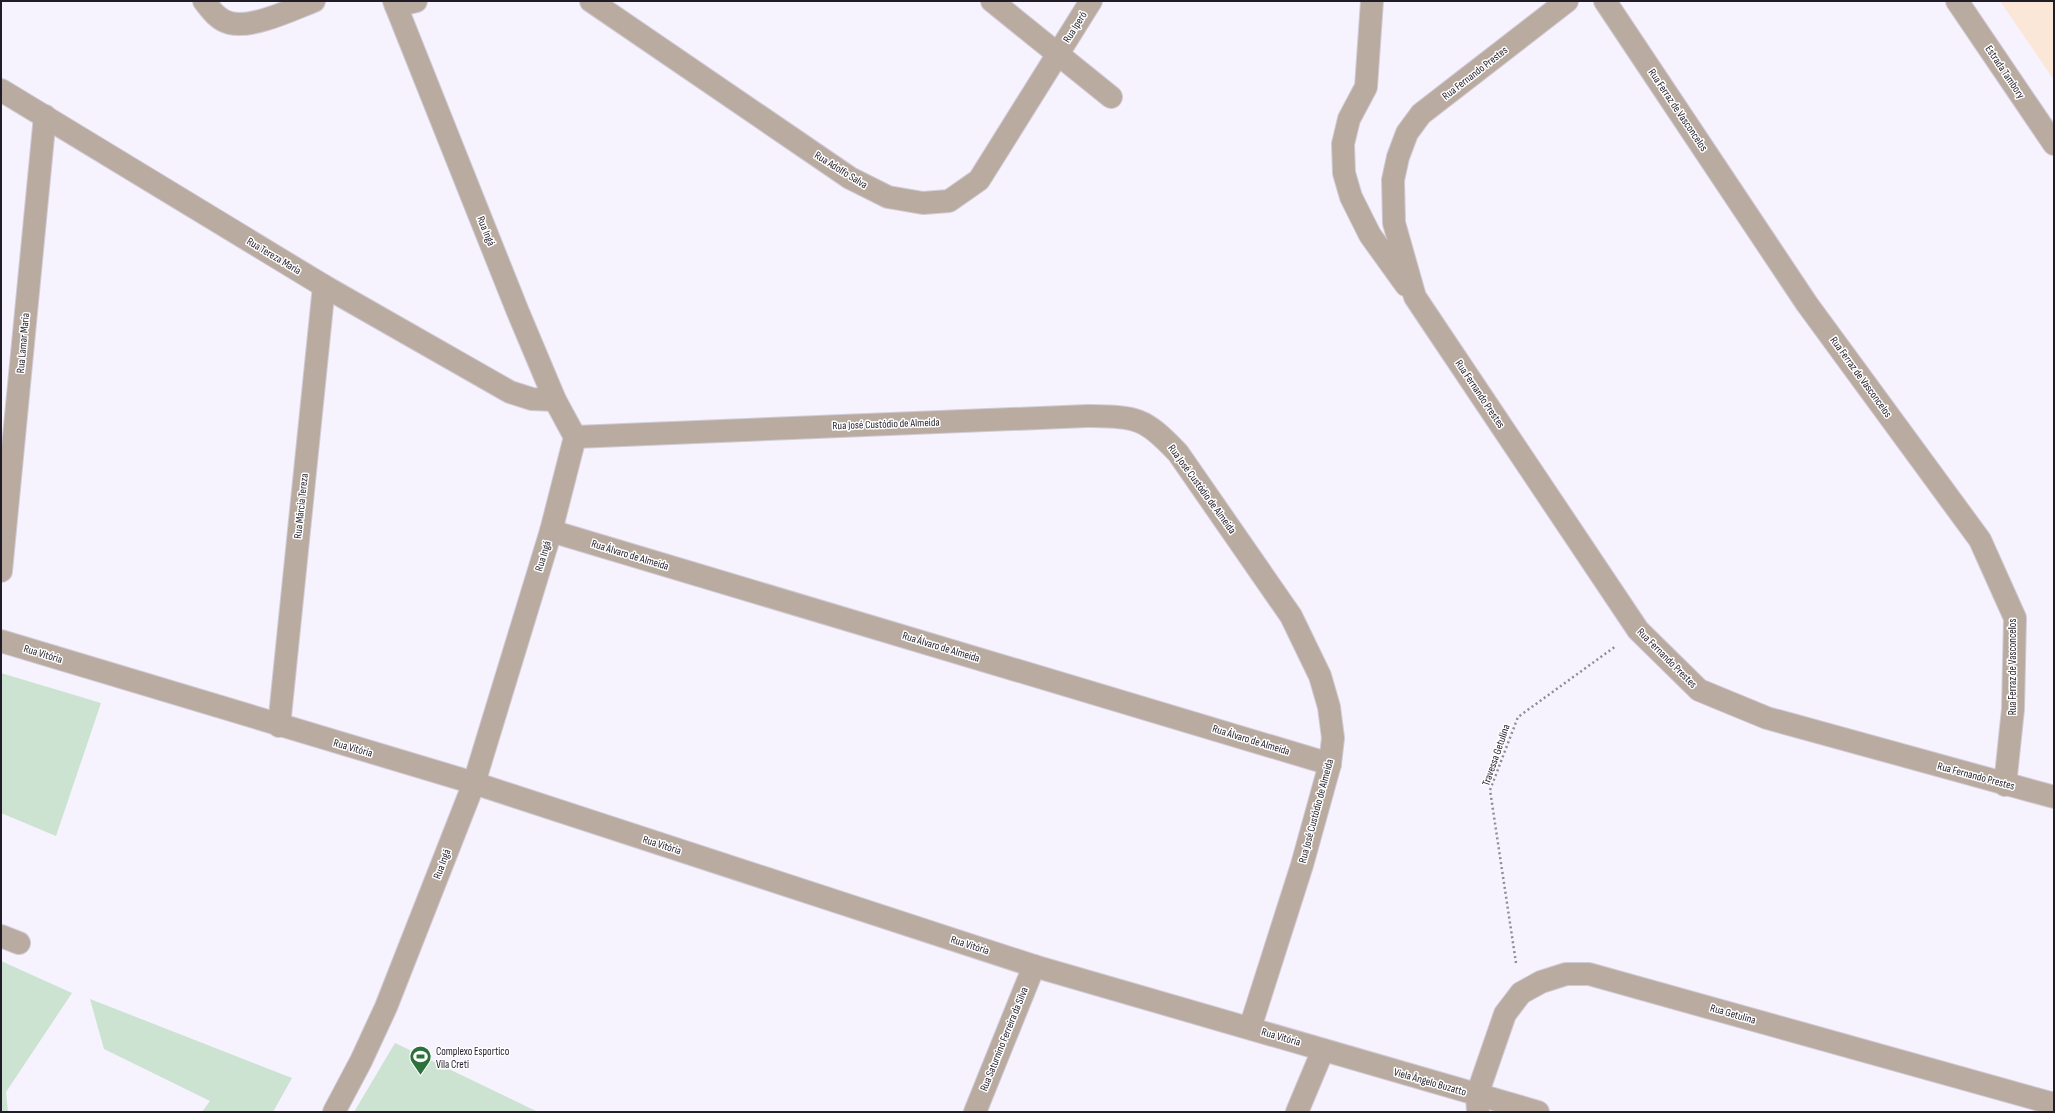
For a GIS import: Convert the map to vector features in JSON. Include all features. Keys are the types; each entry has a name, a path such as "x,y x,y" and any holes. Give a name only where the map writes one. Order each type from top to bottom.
{"street":[{"path":"204,1 217,16 230,23 243,24 263,20 314,1"},
{"name":"Rua Adolfo Salva","path":"591,1 850,178 888,197 923,203 949,201 979,180 1058,53"},
{"path":"992,1 1111,97"},
{"name":"Rua Iperó","path":"1058,53 1091,1"},
{"name":"Rua Fernando Prestes","path":"1372,1 1366,87 1349,119 1343,144 1344,173 1351,197 1370,235 1416,297 1638,630 1699,690 1767,718 2054,798"},
{"name":"Rua Fernando Prestes","path":"1416,297 1394,223 1393,180 1398,157 1407,133 1421,114 1567,1"},
{"name":"Rua Ferraz de Vasconcelos","path":"1605,1 1807,304 1980,540 2015,618 2013,709 2005,785"},
{"name":"Estrada Tambory","path":"1957,1 2054,144"},
{"name":"Rua Ingá","path":"334,1112 361,1062 386,1007 474,783 551,531 575,437 555,400 518,312 402,3"},
{"name":"Rua Tereza Maria","path":"1,90 324,286 510,392 532,399 555,400"},
{"name":"Rua Lamar Maria","path":"1,570 44,116"},
{"name":"Rua Márcia Tereza","path":"279,726 324,286"},
{"name":"Rua José Custódio de Almeida","path":"575,437 1087,416 1123,417 1142,422 1157,431 1178,452 1291,616 1320,676 1329,707 1332,738 1330,764 1302,865 1250,1028"},
{"name":"Rua Álvaro de Almeida","path":"551,531 1330,764"},
{"name":"Rua Vitória","path":"1,641 279,726 474,783 1034,966 1323,1050"},
{"name":"Rua Saturnino Ferreira da Silva","path":"974,1112 1034,966"},
{"name":"Rua Getulina","path":"1477,1104 1505,1014 1521,994 1541,982 1566,974 1589,974 2054,1104"},
{"path":"1297,1112 1323,1050"},
{"name":"Viela Ângelo Buzatto","path":"1323,1050 1477,1104 1538,1112"}],"path":[{"name":"Travessa Getulina","path":"1521,994 1490,790 1518,717 1638,630"}],"shaded area":[{"path":"2000,1 2054,1 2054,80"}],"green space":[{"path":"1,673 101,703 56,836 1,813"},
{"path":"1,961 72,993 6,1092 8,1112 1,1112"},
{"path":"90,999 292,1078 273,1112 202,1112 210,1101 104,1049"},
{"name":"Complexo Esportico Vila Creti","path":"395,1043 538,1112 354,1112"}],"place":[{"name":"Complexo Esportico Vila Creti","path":"421,1076"}]}
